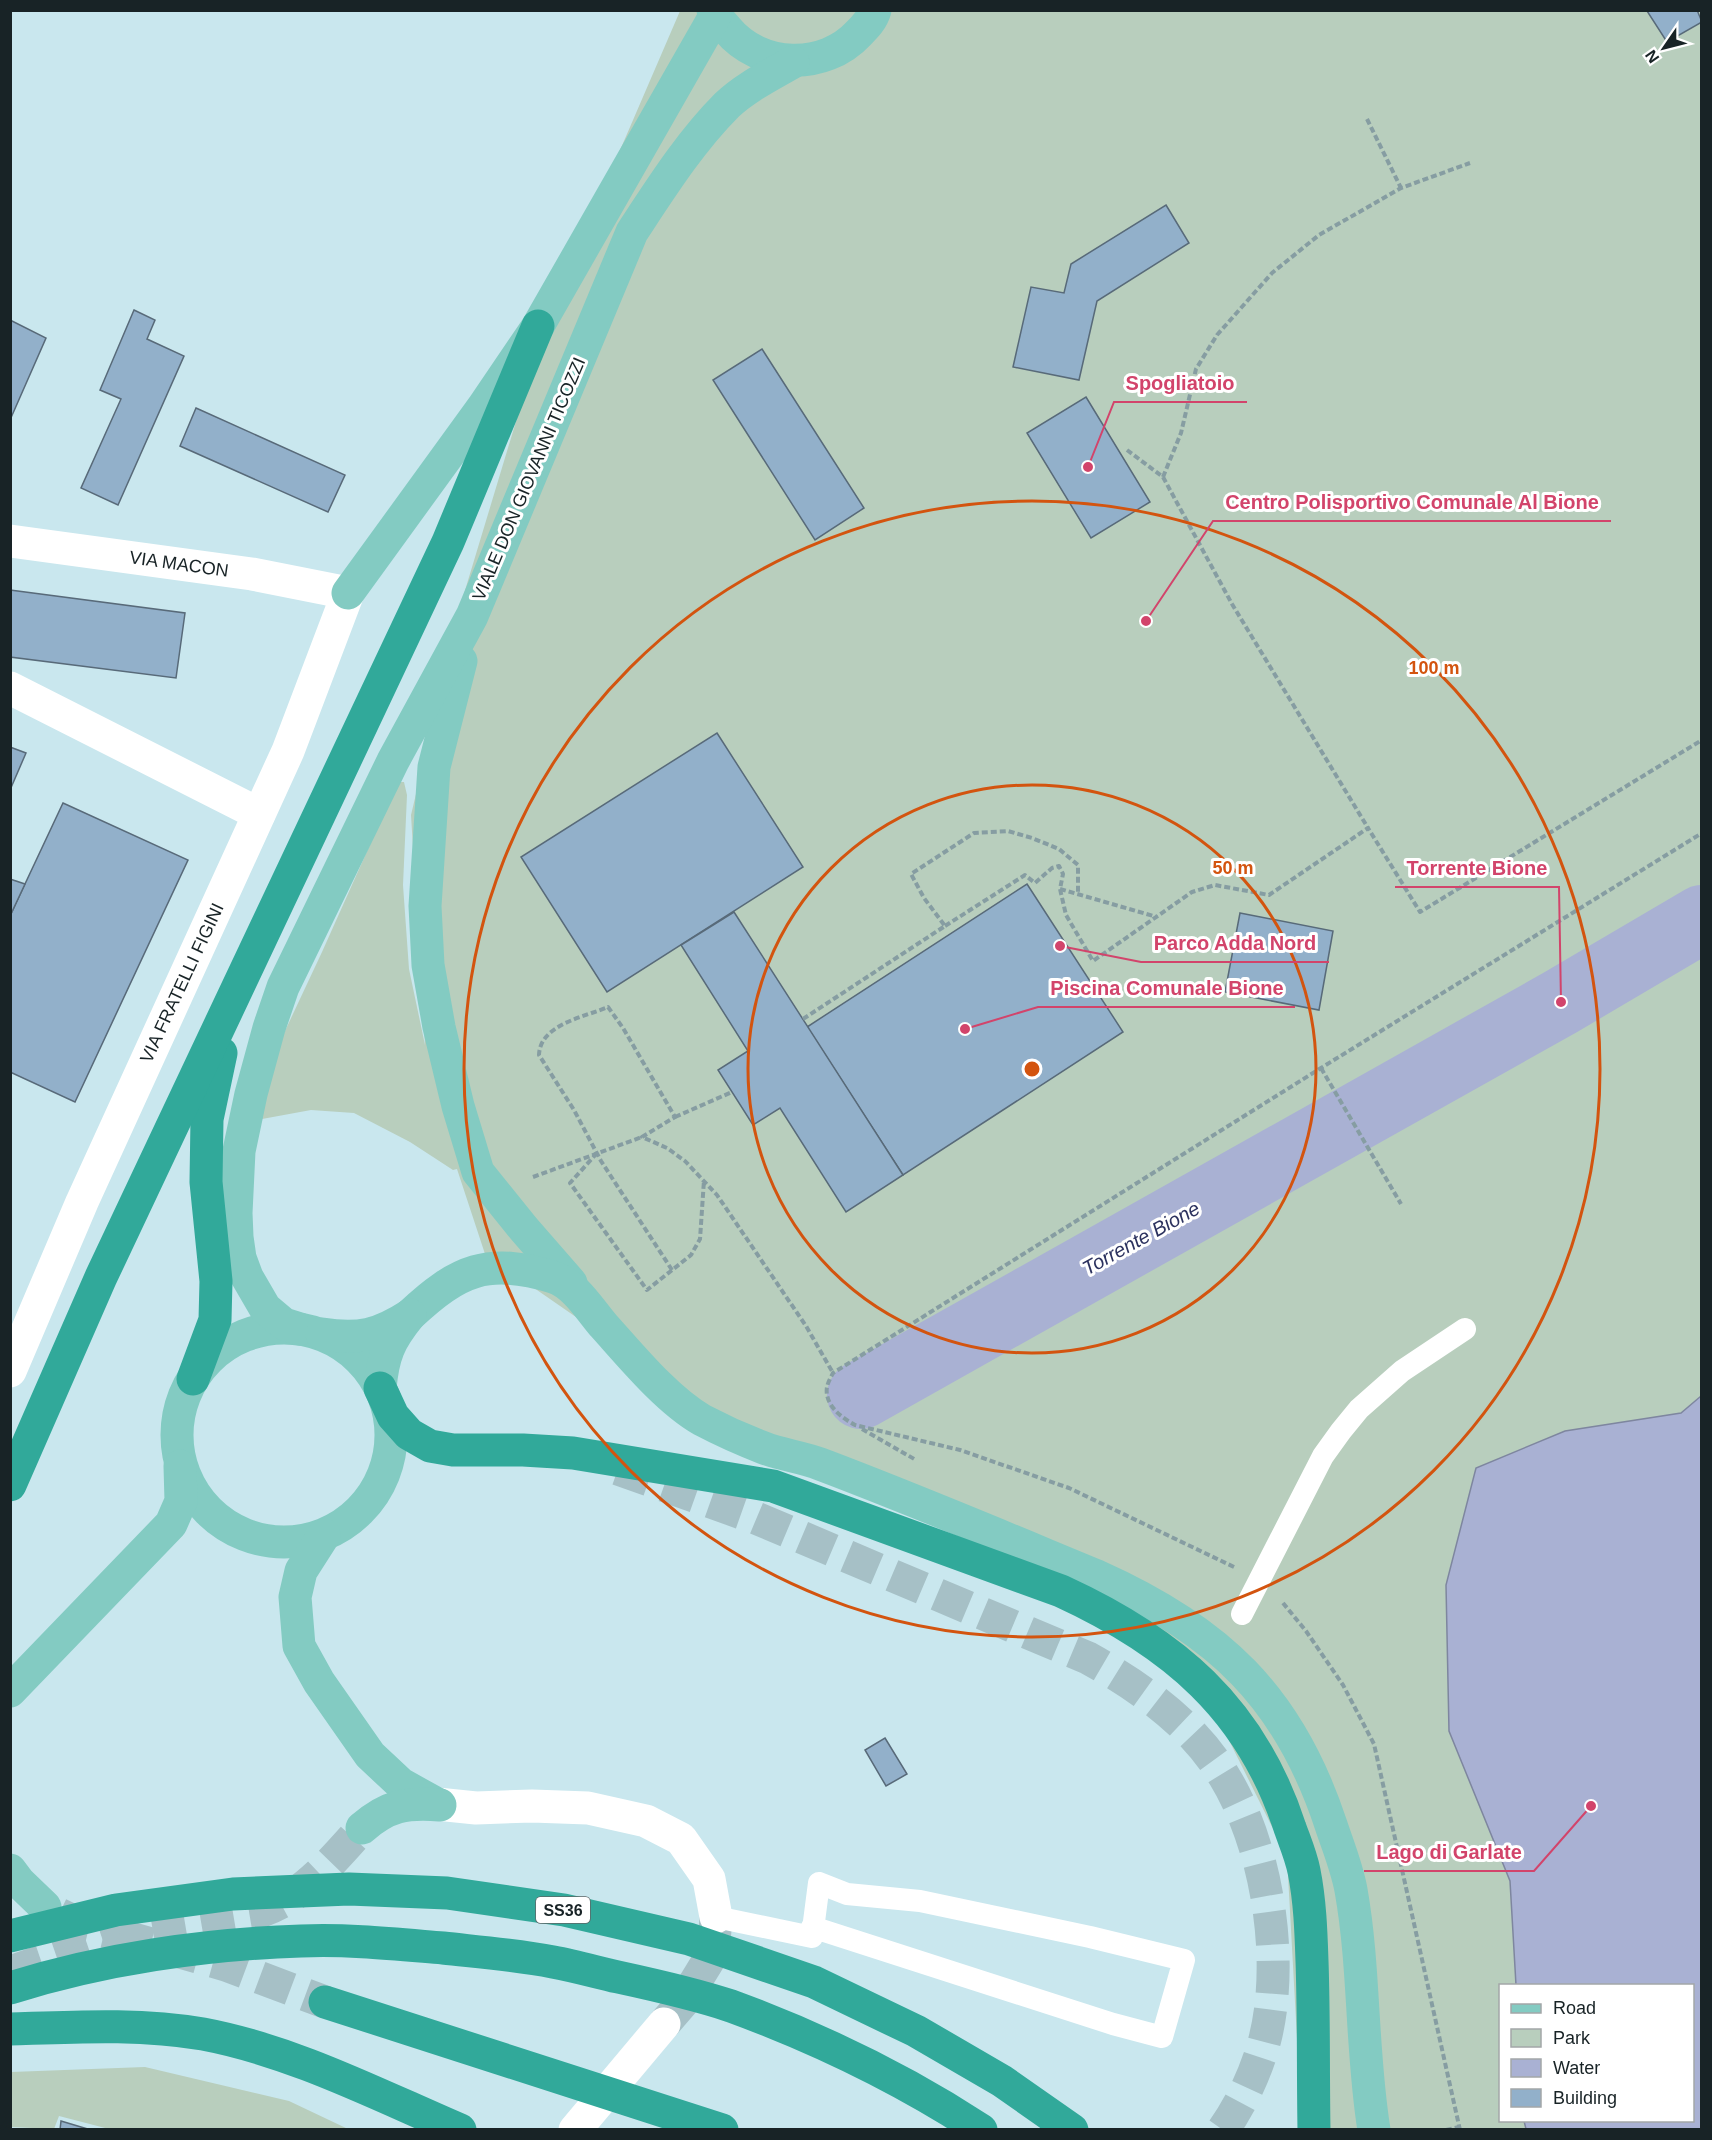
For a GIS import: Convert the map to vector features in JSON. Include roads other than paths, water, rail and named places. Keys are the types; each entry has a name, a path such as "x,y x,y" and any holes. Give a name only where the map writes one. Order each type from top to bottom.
{"highway":[{"path":"10,1485 101,1277 448,542 538,326"},
{"path":"193,1379 215,1320 216,1281 206,1182 207,1119 236,990"},
{"path":"380,1388 393,1416 409,1434 429,1446 453,1450 573,1453 774,1486 1080,1600 1132,1628 1167,1651 1225,1707 1261,1760 1286,1813 1304,1869 1310,1907 1314,2130"},
{"name":"SS36","path":"10,1936 116,1910 232,1894 349,1889 436,1893 564,1910 689,1939 814,1982 916,2031 1002,2081 1072,2130"},
{"path":"10,1988 122,1961 213,1948 301,1941 379,1943 552,1961 728,2006 772,2022 878,2070 945,2106 981,2130"},
{"path":"325,2002 722,2130"},
{"path":"10,2029 114,2025 202,2034 290,2057 460,2130"}],"main road":[{"name":"VIALE DON GIOVANNI TICOZZI","path":"714,13 735,40 762,56 793,62 824,57 851,42 872,19 875,10"},
{"path":"348,592 483,407 538,326 714,13"},
{"name":"VIALE DON GIOVANNI TICOZZI","path":"308,1331 284,1323 265,1308 247,1277 240,1258 236,1213 238,1151 269,1028 283,987 393,761 472,616 632,232 667,178 728,105 755,84 793,62"},
{"path":"472,616 434,767 425,906 428,965 439,1027 458,1106 478,1172 586,1301 602,1324 659,1386 700,1419 764,1448 829,1468 1135,1592 1203,1635 1232,1660 1261,1691 1307,1761 1322,1797 1351,1889 1374,2130"},
{"path":"10,1691 171,1524 181,1502 182,1478 177,1431 179,1413 184,1396 193,1379 205,1363 221,1348 239,1338 279,1328 348,1338 390,1328 410,1315 433,1294 471,1271 502,1267 529,1270 556,1278 586,1301"},
{"path":"380,1388 387,1347 410,1315"},
{"path":"178,1449 183,1470 192,1490 205,1508 221,1522 240,1533 260,1540 282,1543 303,1541 324,1535 344,1525 361,1511 375,1494 390,1453 391,1430 388,1409 380,1388 369,1370 354,1354 336,1342 308,1331"},
{"path":"324,1535 301,1571 297,1588 295,1597 299,1646 319,1682 370,1755 401,1784 441,1804"},
{"path":"364,1747 374,1772 374,1796 362,1828 376,1815 398,1806 422,1803 441,1804"},
{"path":"10,1870 45,1907"}],"street":[{"name":"VIA MACON","path":"10,541 252,574 348,592"},
{"name":"VIA FRATELLI FIGINI","path":"10,1371 82,1202 288,751 348,592"},
{"path":"10,688 259,814"},
{"path":"441,1804 476,1808 532,1806 588,1808 646,1821 681,1839 709,1879 716,1917"},
{"path":"574,2130 664,2024"}],"lane":[{"path":"1242,1614 1323,1456 1353,1416 1402,1371 1465,1329"},
{"path":"716,1917 812,1937 812,1928 819,1883 847,1894 920,1901 1090,1937 1184,1960 1162,2037 1113,2024 812,1928"}],"water":[{"path":"1701,1396 1701,2129 1526,2129 1524,2122 1694,2122 1694,1984 1516,1984 1510,1881 1449,1731 1446,1585 1476,1468 1565,1431 1681,1413"}],"waterway":[{"name":"Torrente Bione","path":"861,1395 1561,1002 1702,919"}],"tunnel":[{"path":"618,1469 756,1518 1088,1658 1127,1681 1164,1708 1197,1739 1224,1776 1239,1804 1251,1835 1261,1869 1272,1939 1271,2008 1265,2039 1248,2086 1223,2130"},
{"path":"59,1914 86,1927 119,1935 262,1911 304,1887 362,1828"},
{"path":"664,2024 683,2002 713,1953 716,1918"},
{"path":"10,1972 119,1935"},
{"path":"119,1935 226,1965 325,2002"}],"place":[{"name":"Spogliatoio","path":"1088,467"},
{"name":"Centro Polisportivo Comunale Al Bione","path":"1146,621"},
{"name":"Parco Adda Nord","path":"1060,946"},
{"name":"Torrente Bione","path":"1561,1002"},
{"name":"Piscina Comunale Bione","path":"965,1029"},
{"name":"Lago di Garlate","path":"1591,1806"}]}
